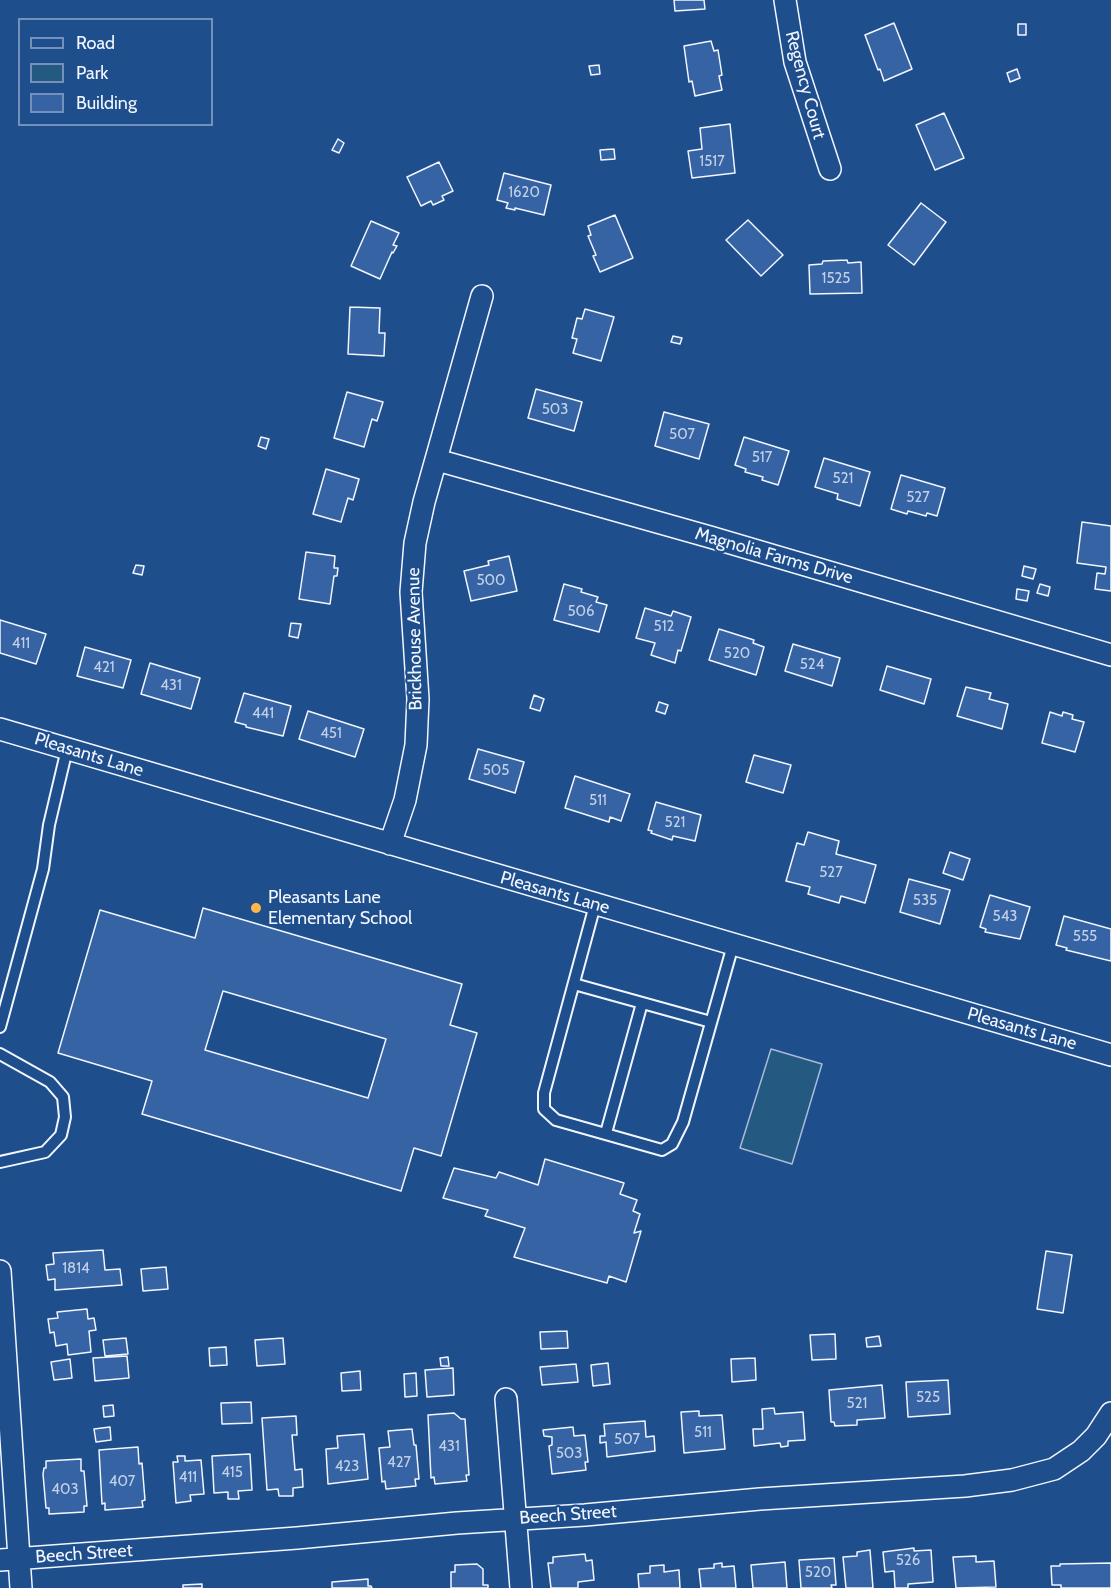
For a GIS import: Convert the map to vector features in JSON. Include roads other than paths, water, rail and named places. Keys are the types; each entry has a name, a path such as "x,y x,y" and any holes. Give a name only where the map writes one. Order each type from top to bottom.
{"street":[{"name":"Regency Court","path":"785,0 795,62 830,169"},
{"name":"Brickhouse Avenue","path":"390,844 405,800 416,745 418,699 411,592 415,543 424,502 482,296"},
{"name":"Magnolia Farms Drive","path":"437,460 722,540 1111,656"},
{"name":"Pleasants Lane","path":"0,729 1111,1055"},
{"path":"0,1271 9,1559 21,1588"},
{"path":"506,1399 521,1588"},
{"name":"Beech Street","path":"9,1559 585,1515 760,1499 965,1486 1012,1480 1054,1469 1081,1451 1096,1436 1111,1413"}],"lane":[{"path":"0,1026 43,869 49,825 67,749"},
{"path":"596,905 544,1093 544,1109 556,1120 662,1149 672,1144 683,1122 733,945"},
{"path":"574,984 711,1022"},
{"path":"606,1133 642,1003"},
{"path":"0,1054 50,1082 63,1097 65,1117 61,1135 45,1152 0,1162"}],"place":[{"name":"Pleasants Lane Elementary School","path":"256,908"}]}
